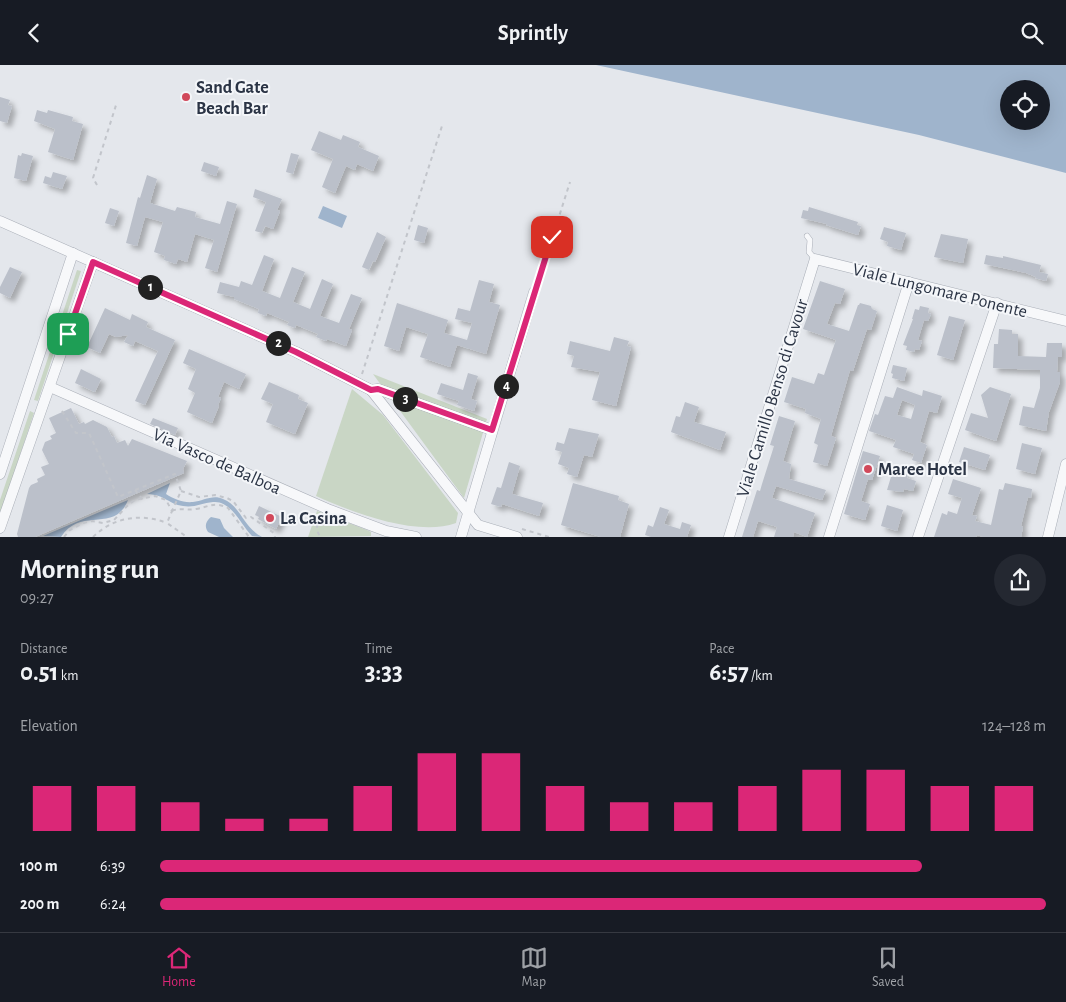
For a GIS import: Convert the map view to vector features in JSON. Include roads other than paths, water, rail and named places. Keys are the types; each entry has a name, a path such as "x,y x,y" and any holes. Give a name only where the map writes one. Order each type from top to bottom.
{"street":[{"path":"0,221 296,352 371,390 478,525 517,537"},
{"path":"0,474 73,253"},
{"name":"Viale Lungomare Ponente","path":"815,259 1066,321"},
{"name":"Viale Camillo Benso di Cavour","path":"729,537 815,259"},
{"path":"0,528 93,262"},
{"path":"829,537 909,282"},
{"path":"461,537 534,292"},
{"path":"918,537 997,303"},
{"name":"Via Vasco de Balboa","path":"50,387 383,534 416,537"},
{"path":"371,390 378,389 492,430"},
{"path":"24,401 42,408"},
{"path":"1048,537 1066,463"}],"lane":[{"path":"807,236 810,240 808,252 815,259"}],"water":[{"path":"596,65 1066,65 1066,173 919,135"},
{"path":"323,206 347,216 342,228 318,218"},
{"path":"170,483 166,494 179,500 193,502 216,497 229,502 250,528 262,537 252,536 235,514 219,502 183,506 159,496 147,494"},
{"path":"128,500 122,510 115,516 78,523 69,528 61,537 43,536"},
{"path":"211,517 220,519 224,528 233,537 219,537 208,532 206,524"}],"place":[{"name":"Sand Gate Beach Bar","path":"186,97"},
{"name":"Maree Hotel","path":"868,469"},
{"name":"La Casina","path":"270,518"}]}
